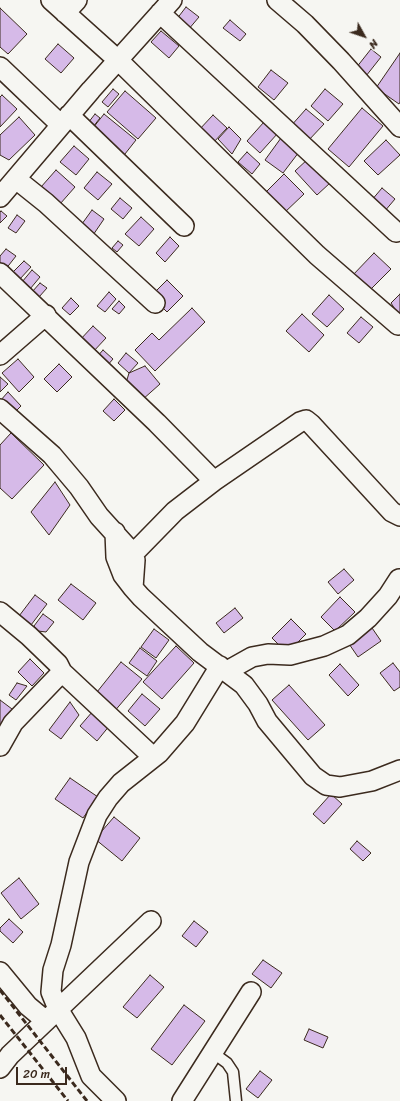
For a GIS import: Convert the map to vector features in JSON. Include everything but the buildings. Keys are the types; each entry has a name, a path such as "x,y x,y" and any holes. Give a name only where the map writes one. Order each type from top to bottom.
{"street":[{"path":"51,0 71,6 119,60 317,255 398,325"},
{"path":"277,0 305,24 341,61 400,127"},
{"path":"155,302 46,203 7,184 166,6 396,232"},
{"path":"0,67 65,120 184,226"},
{"path":"0,273 157,423 214,481"},
{"path":"0,355 46,316"},
{"path":"0,409 52,455 80,487 99,516 115,532 134,560 133,588"},
{"path":"132,555 175,511 214,481 300,422 306,420 392,512 400,516"},
{"path":"115,532 116,557 123,575 133,588 200,652 244,685 252,694 267,721 312,776 326,785 340,787 372,780 400,770"},
{"path":"52,1015 51,992 53,970 61,945 79,862 97,815 108,798 121,783 153,757 185,723 223,668 252,657 268,654 290,655 324,646 348,635 368,618 388,596 399,579"},
{"path":"0,612 35,642 58,664 62,672 153,757"},
{"path":"0,746 13,723 62,672"},
{"path":"0,1068 10,1055 151,921"},
{"path":"0,972 28,1006 52,1015 76,1038 92,1076 116,1101"},
{"path":"182,1101 251,992"}],"lane":[{"path":"212,1052 227,1063 233,1072 236,1101"}],"railway":[{"path":"0,990 87,1101"},
{"path":"0,1015 68,1101"}]}
